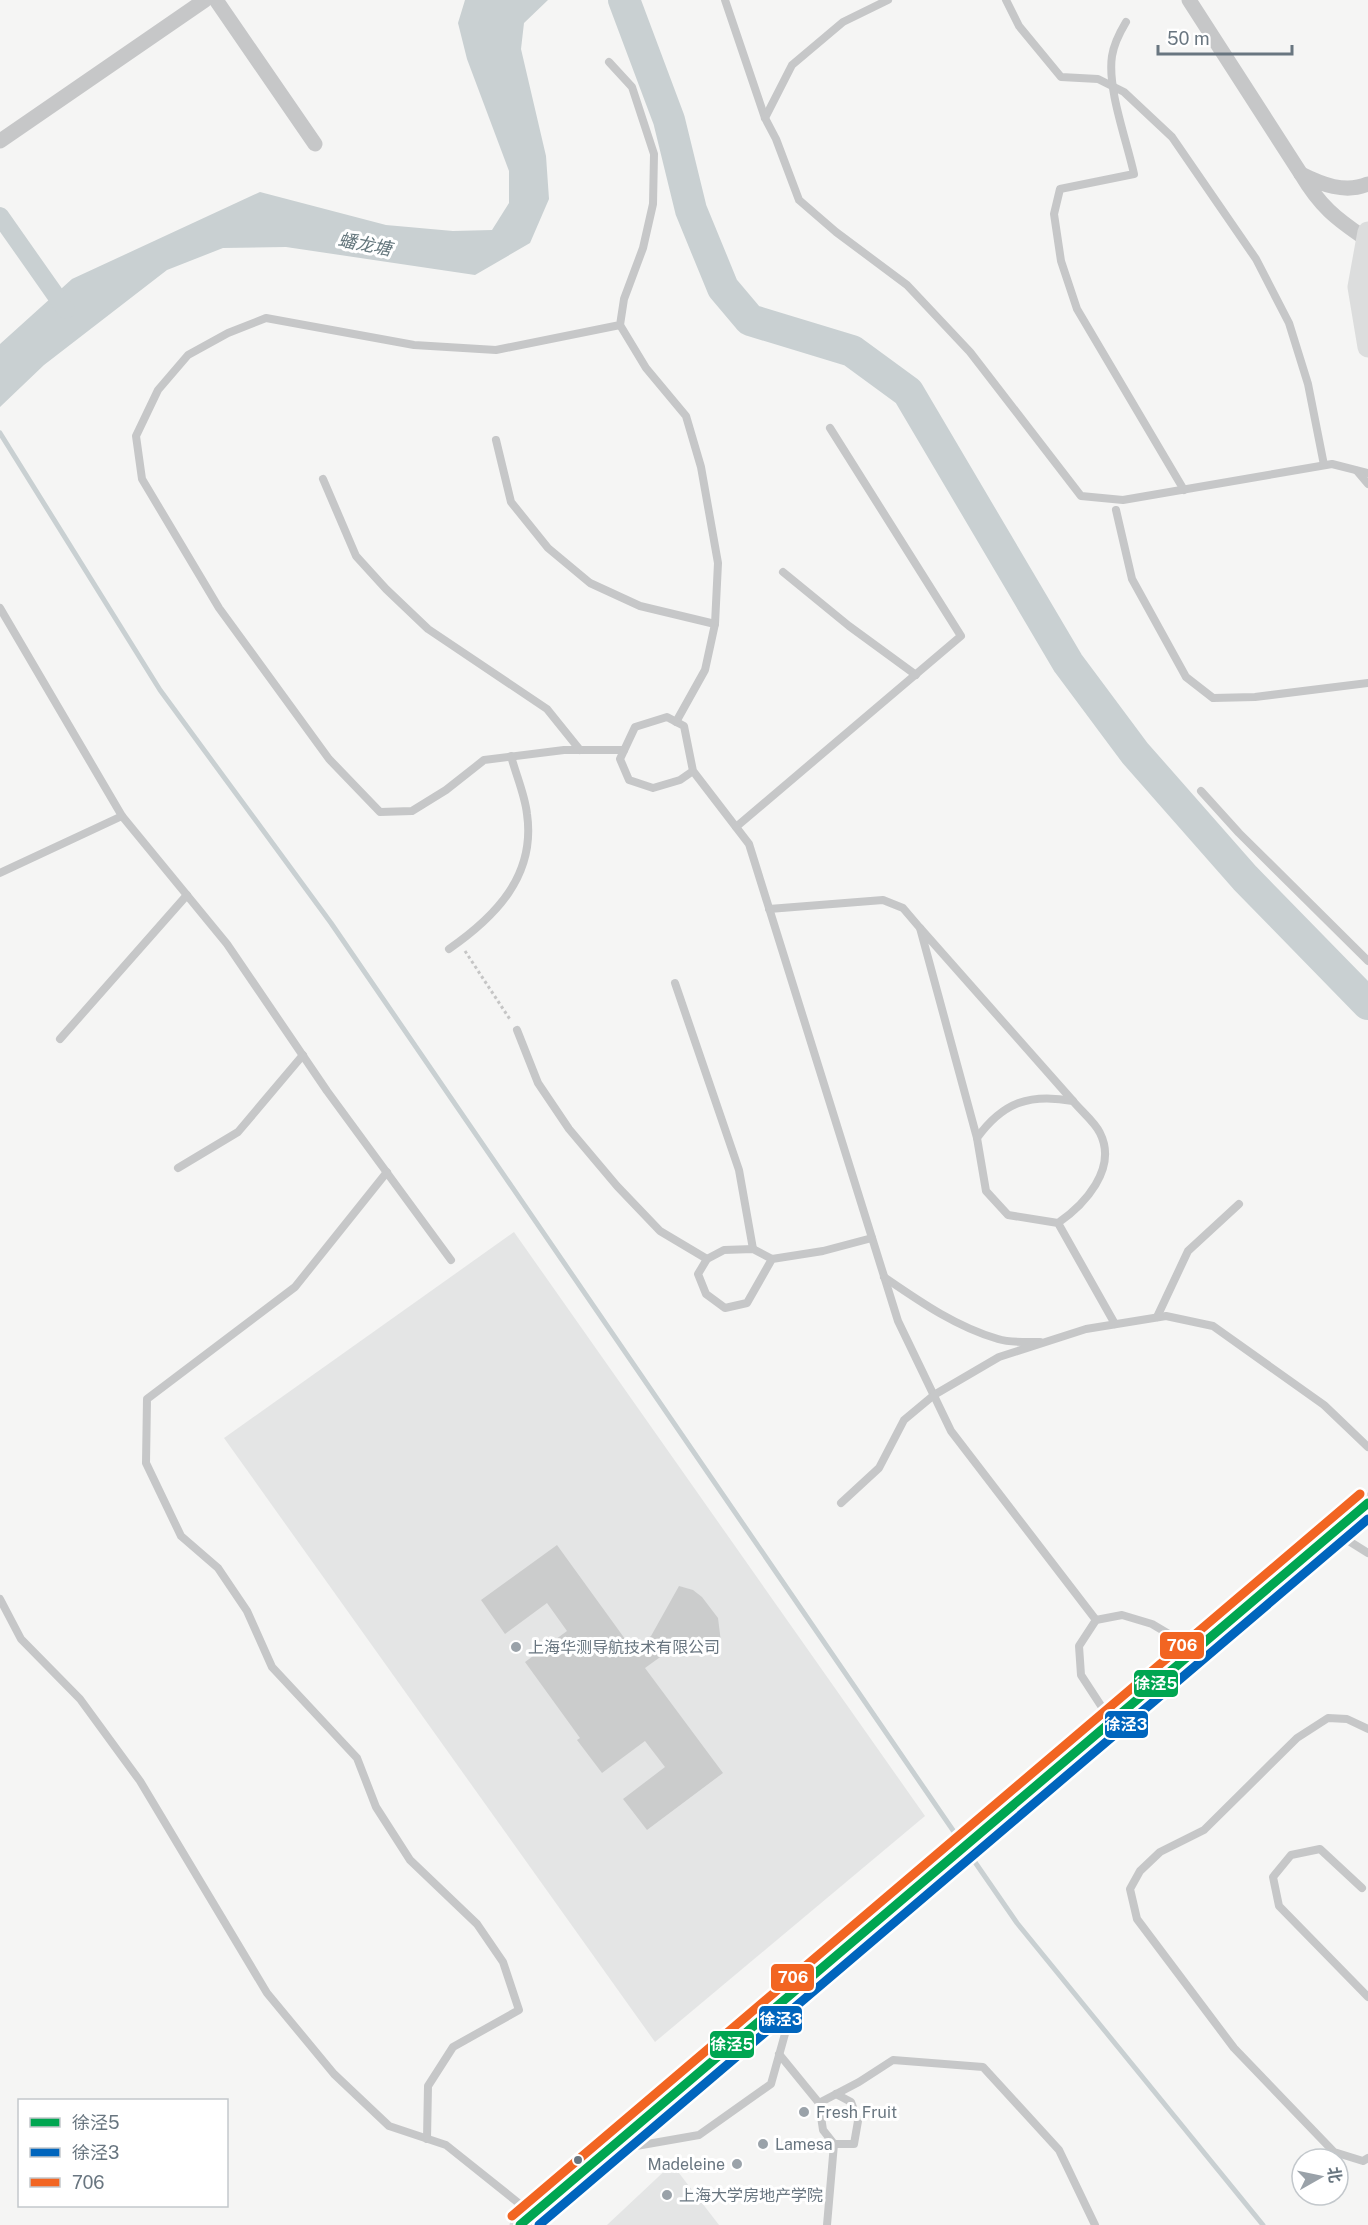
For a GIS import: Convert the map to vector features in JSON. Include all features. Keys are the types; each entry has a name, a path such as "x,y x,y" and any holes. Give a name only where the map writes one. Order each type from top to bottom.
{"main road":[{"path":"1367,235 1358,287 1368,347"},
{"path":"526,2219 1011,1809 1368,1503"}],"street":[{"path":"0,141 205,0"},
{"path":"216,0 315,144"},
{"path":"1189,0 1315,199 1337,219 1367,235"},
{"path":"1301,174 1325,186 1361,187 1368,184"}],"lane":[{"path":"725,0 765,118 776,139 799,200 836,232 907,285 931,310 970,352 1081,496 1123,500 1332,464 1368,473"},
{"path":"868,0 874,7"},
{"path":"765,118 792,65 843,22 888,0"},
{"path":"1006,0 1019,26 1061,77 1098,79 1124,92 1172,137 1256,259 1290,323 1308,384 1324,465"},
{"path":"1126,22 1118,35 1112,57 1114,87 1134,174 1060,189 1054,214 1061,261 1077,309 1184,490"},
{"path":"609,62 633,87 654,154 652,204 643,248 624,298 620,324 646,368 686,416 701,467 718,563 715,624 705,670 676,722"},
{"path":"620,324 496,350 414,345 266,318 228,333 188,355 158,390 136,436 142,478 219,608 329,759 380,812 412,811 446,790 484,760 580,750 624,750"},
{"path":"736,827 961,636 830,428"},
{"path":"496,440 511,502 548,548 591,583 640,606 715,624"},
{"path":"1356,470 1368,484"},
{"path":"323,479 356,556 386,589 428,629 547,709 580,750"},
{"path":"1116,510 1132,579 1186,677 1213,698 1254,697 1368,684"},
{"path":"783,572 849,626 916,675"},
{"path":"0,608 122,816 227,944 303,1056 452,1260"},
{"path":"693,771 680,780 653,788 629,780 620,759 635,727 667,717 684,726 693,771 749,844 898,1321 951,1431 1096,1620"},
{"path":"449,949 484,924 510,893 526,858 528,815 511,756"},
{"path":"1201,791 1239,833 1368,961"},
{"path":"0,873 122,816"},
{"path":"60,1039 187,895"},
{"path":"769,909 883,900 903,908 1100,1134 1105,1158 1096,1186 1080,1208 1058,1223 1008,1215 986,1191 977,1138 920,928"},
{"path":"675,983 739,1170 753,1249"},
{"path":"517,1030 538,1083 569,1129 660,1231 707,1259"},
{"path":"178,1168 238,1132 303,1056"},
{"path":"977,1138 991,1117 1019,1102 1048,1096 1073,1101"},
{"path":"387,1172 295,1287 147,1399 146,1463 181,1536 224,1577 247,1611 272,1667 357,1758 376,1808 410,1860 477,1924 504,1962 519,2010 453,2047 428,2086 427,2139"},
{"path":"1157,1317 1188,1251 1239,1204"},
{"path":"1058,1223 1114,1324"},
{"path":"772,1259 747,1303 725,1308 706,1294 698,1274 707,1259 724,1250 753,1249 772,1259 823,1251 872,1238"},
{"path":"884,1276 932,1310 999,1340 1044,1343"},
{"path":"841,1503 879,1468 904,1419 934,1395 999,1357 1086,1329 1166,1316 1213,1326 1324,1405 1368,1447"},
{"path":"1335,1532 1368,1553"},
{"path":"0,1599 21,1639 80,1699 140,1781 267,1993 334,2074 389,2126 446,2145 526,2219"},
{"path":"1111,1722 1081,1675 1079,1646 1096,1620 1122,1615 1152,1624 1196,1649"},
{"path":"1368,1730 1347,1719 1328,1718 1305,1733 1204,1830 1160,1852 1140,1871 1130,1889 1137,1919 1234,2048 1334,2152 1363,2161 1368,2158"},
{"path":"1362,1888 1320,1849 1291,1855 1273,1877 1279,1906 1368,1997"},
{"path":"606,2151 699,2135 771,2084 798,1990"},
{"path":"779,2054 819,2103 823,2130 834,2144 827,2225"},
{"path":"819,2103 893,2060 983,2067 1059,2150 1095,2225"},
{"path":"834,2144 854,2144 858,2121 851,2102 836,2094"}],"path":[{"path":"459,942 517,1030"}],"shaded area":[{"path":"514,1232 925,1816 655,2042 224,1438"},
{"name":"上海大学房地产学院","path":"672,2164 719,2225 607,2225"}],"water":[{"name":"蟠龙塘","path":"465,0 548,0 524,23 521,49 546,156 549,199 530,243 475,275 286,247 223,248 167,270 44,365 0,407 0,344 72,279 260,192 386,225 453,231 492,230 509,203 509,171 467,59 458,23"}],"building":[{"path":"557,1545 633,1650 651,1636 679,1586 693,1590 702,1597 718,1618 721,1642 663,1655 645,1668 723,1773 647,1830 623,1799 665,1767 645,1741 602,1773 577,1740 580,1738 525,1662 567,1631 547,1603 505,1634 481,1600"}],"waterway":[{"path":"624,0 669,120 691,210 723,288 750,320 852,351 908,392 1068,663 1135,753 1245,878 1368,1004"},
{"path":"0,216 66,310"},
{"path":"0,433 160,690 331,923 961,1842"},
{"path":"968,1852 1017,1923 1263,2225"}],"transit line":[{"name":"706","path":"512,2216 1360,1494"},
{"name":"徐泾5","path":"520,2225 1368,1503"},
{"name":"徐泾3","path":"539,2225 1368,1519"}],"place":[{"name":"上海华测导航技术有限公司","path":"516,1647"},
{"name":"Fresh Fruit","path":"804,2112"},
{"name":"Lamesa","path":"763,2144"},
{"name":"Madeleine","path":"737,2164"},
{"name":"上海大学房地产学院","path":"667,2195"}]}
